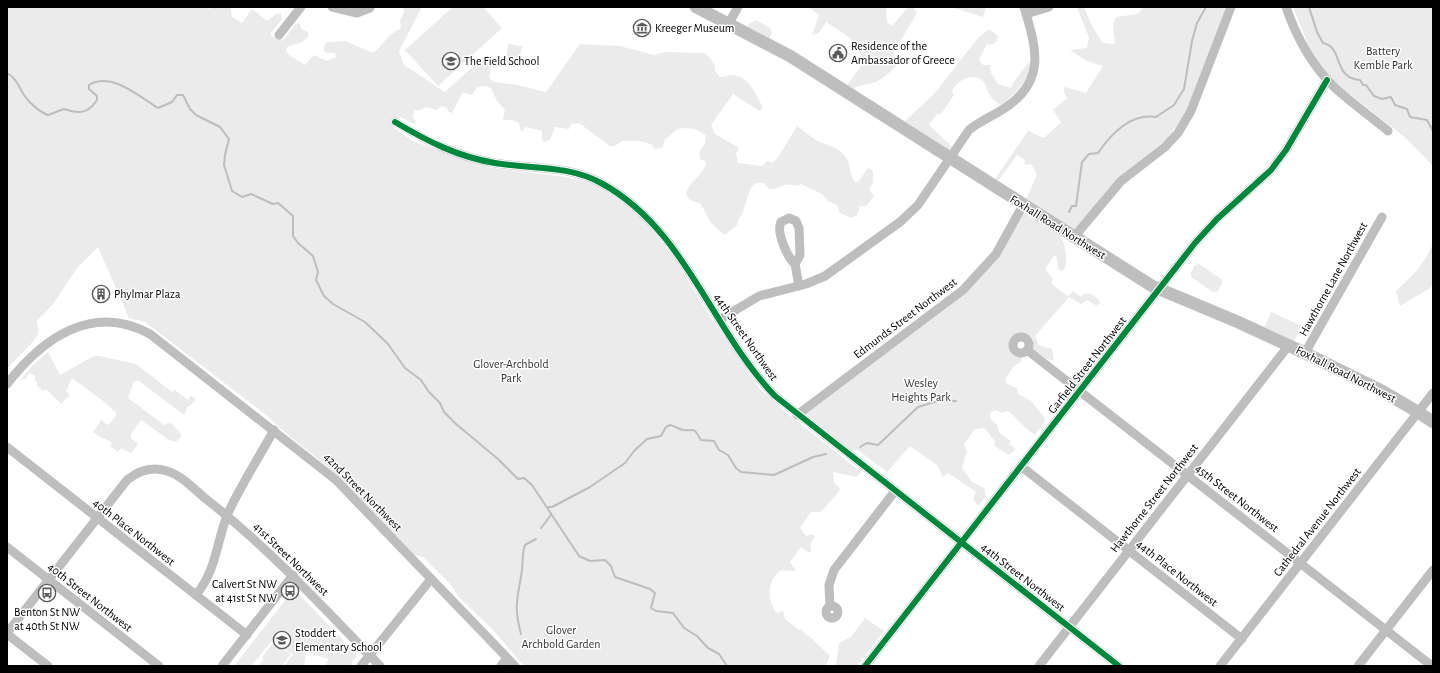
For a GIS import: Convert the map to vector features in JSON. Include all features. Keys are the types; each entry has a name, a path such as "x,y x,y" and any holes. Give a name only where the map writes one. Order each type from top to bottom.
{"main road":[{"name":"Foxhall Road Northwest","path":"696,7 792,57 1159,290 1238,322 1305,353 1373,386 1433,422"}],"street":[{"path":"280,35 302,7"},
{"path":"332,7 355,12 363,12 370,8"},
{"path":"729,23 738,7"},
{"path":"719,320 758,296 799,286 813,281 832,271 908,216 924,197 969,130 979,122 1015,101 1028,83 1034,67 1035,54 1034,43 1025,10 1049,7"},
{"path":"1074,237 1116,186 1136,168 1169,144 1181,130 1191,111 1231,7"},
{"path":"1286,7 1303,46 1327,80 1388,132"},
{"name":"Garfield Street Northwest","path":"865,666 1210,225 1263,179 1276,164 1327,80"},
{"name":"44th Street Northwest","path":"396,122 426,140 462,155 497,163 547,167 570,172 593,179 616,191 640,210 659,229 758,377 775,396 797,415 1119,666"},
{"name":"Edmunds Street Northwest","path":"797,415 963,290 996,254 1023,204"},
{"name":"Hawthorne Lane Northwest","path":"1305,353 1382,217"},
{"path":"795,264 799,286"},
{"name":"42nd Street Northwest","path":"7,384 33,354 57,336 86,324 113,323 134,327 156,337 336,480 516,666"},
{"name":"Hawthorne Street Northwest","path":"1039,666 1289,346"},
{"name":"45th Street Northwest","path":"1027,350 1432,666"},
{"name":"Cathedral Avenue Northwest","path":"1220,666 1433,393"},
{"path":"196,595 207,580 213,567 228,516 274,430"},
{"name":"40th Place Northwest","path":"7,447 247,635"},
{"name":"44th Place Northwest","path":"1022,467 1242,639"},
{"name":"41st Street Northwest","path":"7,634 127,480 140,472 160,469 171,472 180,478 228,516 293,575 380,666"},
{"path":"830,606 829,585 834,570 895,491"},
{"name":"40th Street Northwest","path":"7,547 159,666"},
{"path":"1358,666 1433,570"},
{"path":"222,666 293,575"},
{"path":"361,666 431,579"},
{"path":"7,634 48,666"},
{"path":"501,666 507,658"}],"green space":[{"name":"Glover-Archbold Park","path":"7,7 203,7 209,9 211,7 231,7 232,17 242,23 252,9 267,21 276,14 281,13 282,19 271,33 271,36 283,40 296,24 300,23 301,29 308,32 309,36 302,42 287,47 286,51 289,55 305,65 314,55 327,61 336,57 335,53 327,53 324,51 325,44 328,42 345,41 371,52 375,52 390,35 401,28 400,21 404,12 403,7 422,7 399,51 404,65 445,92 470,69 493,55 489,78 494,82 517,85 546,92 580,44 620,46 654,55 665,52 704,53 710,58 715,66 715,71 720,77 730,75 739,76 748,82 763,107 760,111 733,94 711,125 715,134 739,148 736,154 738,163 762,166 767,161 773,163 797,126 818,141 842,153 849,163 852,177 856,182 859,181 868,168 873,171 873,183 869,189 874,196 866,206 860,206 857,215 851,218 840,213 837,205 828,201 822,194 801,184 797,186 787,185 769,189 764,183 756,183 749,192 737,225 726,234 723,234 710,222 701,204 690,200 687,195 687,190 705,167 706,162 700,159 699,152 705,144 706,136 700,131 687,128 678,129 665,139 663,147 655,149 651,144 639,141 622,141 615,146 610,146 579,123 571,124 569,129 555,127 550,140 545,142 542,140 542,131 526,127 521,132 519,123 512,120 503,120 505,110 497,101 491,88 486,86 477,87 472,95 463,92 452,113 449,112 446,107 441,106 437,110 426,107 421,110 414,110 413,117 416,122 415,124 400,117 393,127 412,141 492,168 567,177 596,184 625,205 643,220 672,255 715,324 760,389 784,411 861,472 856,477 833,472 834,483 840,490 821,512 811,512 800,528 806,536 812,534 815,536 810,545 810,553 801,547 790,562 796,571 781,570 772,579 770,587 770,599 777,613 783,611 785,619 799,630 801,629 830,656 826,665 831,666 524,666 492,629 459,597 451,585 423,557 410,554 354,493 327,467 285,433 270,418 145,322 129,318 98,247 77,268 53,304 37,321 39,331 37,337 7,369"},
{"path":"453,7 483,7 502,28 438,86 405,50"},
{"path":"808,7 886,7 887,22 892,26 908,7 913,7 917,13 894,52 896,66 876,82 854,88 852,90 846,87 863,63 855,43 845,34 826,22 819,33 812,35 819,15"},
{"path":"951,7 986,7 983,17"},
{"path":"1077,7 1084,7 1093,28 1103,43 1114,44 1115,37 1113,26 1116,17 1138,14 1143,7 1227,7 1189,107 1179,122 1168,138 1122,175 1070,237 1024,204 1037,175 1032,165 1024,164 1025,160 1017,155 999,180 995,179 1028,131 1044,138 1061,122 1053,110 1067,98 1064,92 1064,87 1086,93 1103,66 1087,61 1070,50 1087,48 1089,38"},
{"name":"Battery Kemble Park","path":"1293,7 1433,7 1433,166 1407,139 1333,81 1313,57"},
{"path":"756,20 770,28 772,33 769,39 747,28 749,24"},
{"path":"989,29 998,36 996,42 991,45 987,44 979,60 983,65 990,65 991,73 998,84 1011,88 1015,80 1029,62 1028,74 1016,92 1001,105 992,98 985,84 979,78 966,78 957,84 952,91 954,95 941,114 937,114 929,125 952,147 948,152 904,122 934,94 978,38"},
{"path":"508,44 522,46 518,67 505,65"},
{"name":"Wesley Heights Park","path":"1022,212 1055,231 1064,244 1066,266 1062,271 1059,270 1056,256 1054,256 1045,269 1053,279 1051,282 1054,286 1068,296 1073,291 1081,297 1083,294 1091,294 1100,302 1097,306 1087,300 1081,304 1069,297 1035,336 1039,345 1052,349 1054,361 1045,358 1033,350 1033,339 1028,335 1019,333 1009,341 1012,352 1022,357 1021,362 1013,367 1005,380 1007,384 1018,389 1018,394 1031,401 1045,418 1044,423 1035,435 1008,411 1002,413 995,410 990,413 990,418 997,425 999,432 1011,441 1009,444 1016,449 1009,455 994,446 995,441 984,428 975,429 964,444 967,451 962,468 972,482 984,488 986,496 978,506 973,499 976,492 948,473 943,477 937,465 910,446 887,472 858,450 851,450 805,413 939,314 971,288 999,256 1012,234"},
{"path":"1433,243 1433,283 1430,288 1400,306 1396,291 1418,269"},
{"path":"1199,264 1223,282 1217,292 1213,292 1191,277 1191,272 1195,265"},
{"path":"1271,312 1302,326 1294,342 1264,328"},
{"path":"48,352 60,375 94,356 100,356 136,364 172,392 175,390 188,400 191,396 196,399 190,406 188,406 184,415 139,381 134,381 128,398 164,425 171,423 182,435 176,442 169,440 141,420 131,434 131,438 138,444 131,453 121,448 118,452 110,446 112,443 93,432 102,419 103,422 108,425 116,416 116,413 103,401 72,378 66,391 70,395 61,404 46,389 44,391 37,386 38,383 35,380 35,376 29,373 25,380 22,378 33,365"},
{"path":"294,589 357,655 350,666 326,666 328,659 306,652 304,666 284,666 293,654 271,642 251,666 234,666"},
{"path":"865,618 884,631 857,666 836,666 839,643 851,637"},
{"path":"272,644 291,654 282,666 258,666 263,660 263,656"}],"waterway":[{"path":"1069,212 1072,206 1076,206 1082,162 1089,154 1098,153 1115,132 1122,126 1138,118 1156,117 1174,105 1184,89 1192,41 1197,23 1206,7"},
{"path":"1309,7 1317,32 1323,43 1334,50 1345,74 1351,78 1360,80 1363,85 1366,85 1374,96 1382,99 1391,97 1395,105 1407,109 1410,117 1427,120 1433,131"},
{"path":"7,73 15,80 29,101 48,115 64,109 74,112 83,112 87,110 94,105 97,100 97,96 89,89 89,85 98,82 107,81 116,83 134,92 158,108 172,102 177,95 183,95 190,109 196,115 220,127 229,139 224,165 232,191 242,197 251,194 273,204 278,203 293,216 293,236 298,243 313,256 318,272 316,280 324,296 333,304 365,322 388,344 405,368 421,380 429,392 440,403 444,412 456,424 498,459 518,479 524,478 532,485 579,556 590,561 605,560 611,566 615,577 650,589 655,593 651,608 656,611 673,613 684,628 697,636 708,648 719,654 727,666"},
{"path":"860,447 867,443 878,445 918,407 941,400 956,401"},
{"path":"548,507 552,507 590,487 625,463 634,451 647,439 661,436 666,427 670,425 683,430 694,430 701,440 714,441 719,450 728,455 736,468 741,472 774,475 813,457 826,454"},
{"path":"541,528 551,515"},
{"path":"521,634 517,616 517,608 523,551 525,545 536,539"}],"cycle path":[{"path":"865,666 1195,243 1217,219 1271,170 1286,150 1327,80"},
{"path":"395,122 431,142 468,157 509,165 562,170 588,177 601,183 630,203 655,226 677,253 733,341 753,370 775,396 1119,666"}],"place":[{"name":"Kreeger Museum","path":"642,28"},
{"name":"Residence of the Ambassador of Greece","path":"838,53"},
{"name":"The Field School","path":"451,61"},
{"name":"Phylmar Plaza","path":"101,294"},
{"name":"Calvert St NW at 41st St NW","path":"290,591"},
{"name":"Benton St NW at 40th St NW","path":"47,593"},
{"name":"Stoddert Elementary School","path":"282,640"}],"park label":[{"name":"Glover Archbold Garden","path":"561,637"}]}
